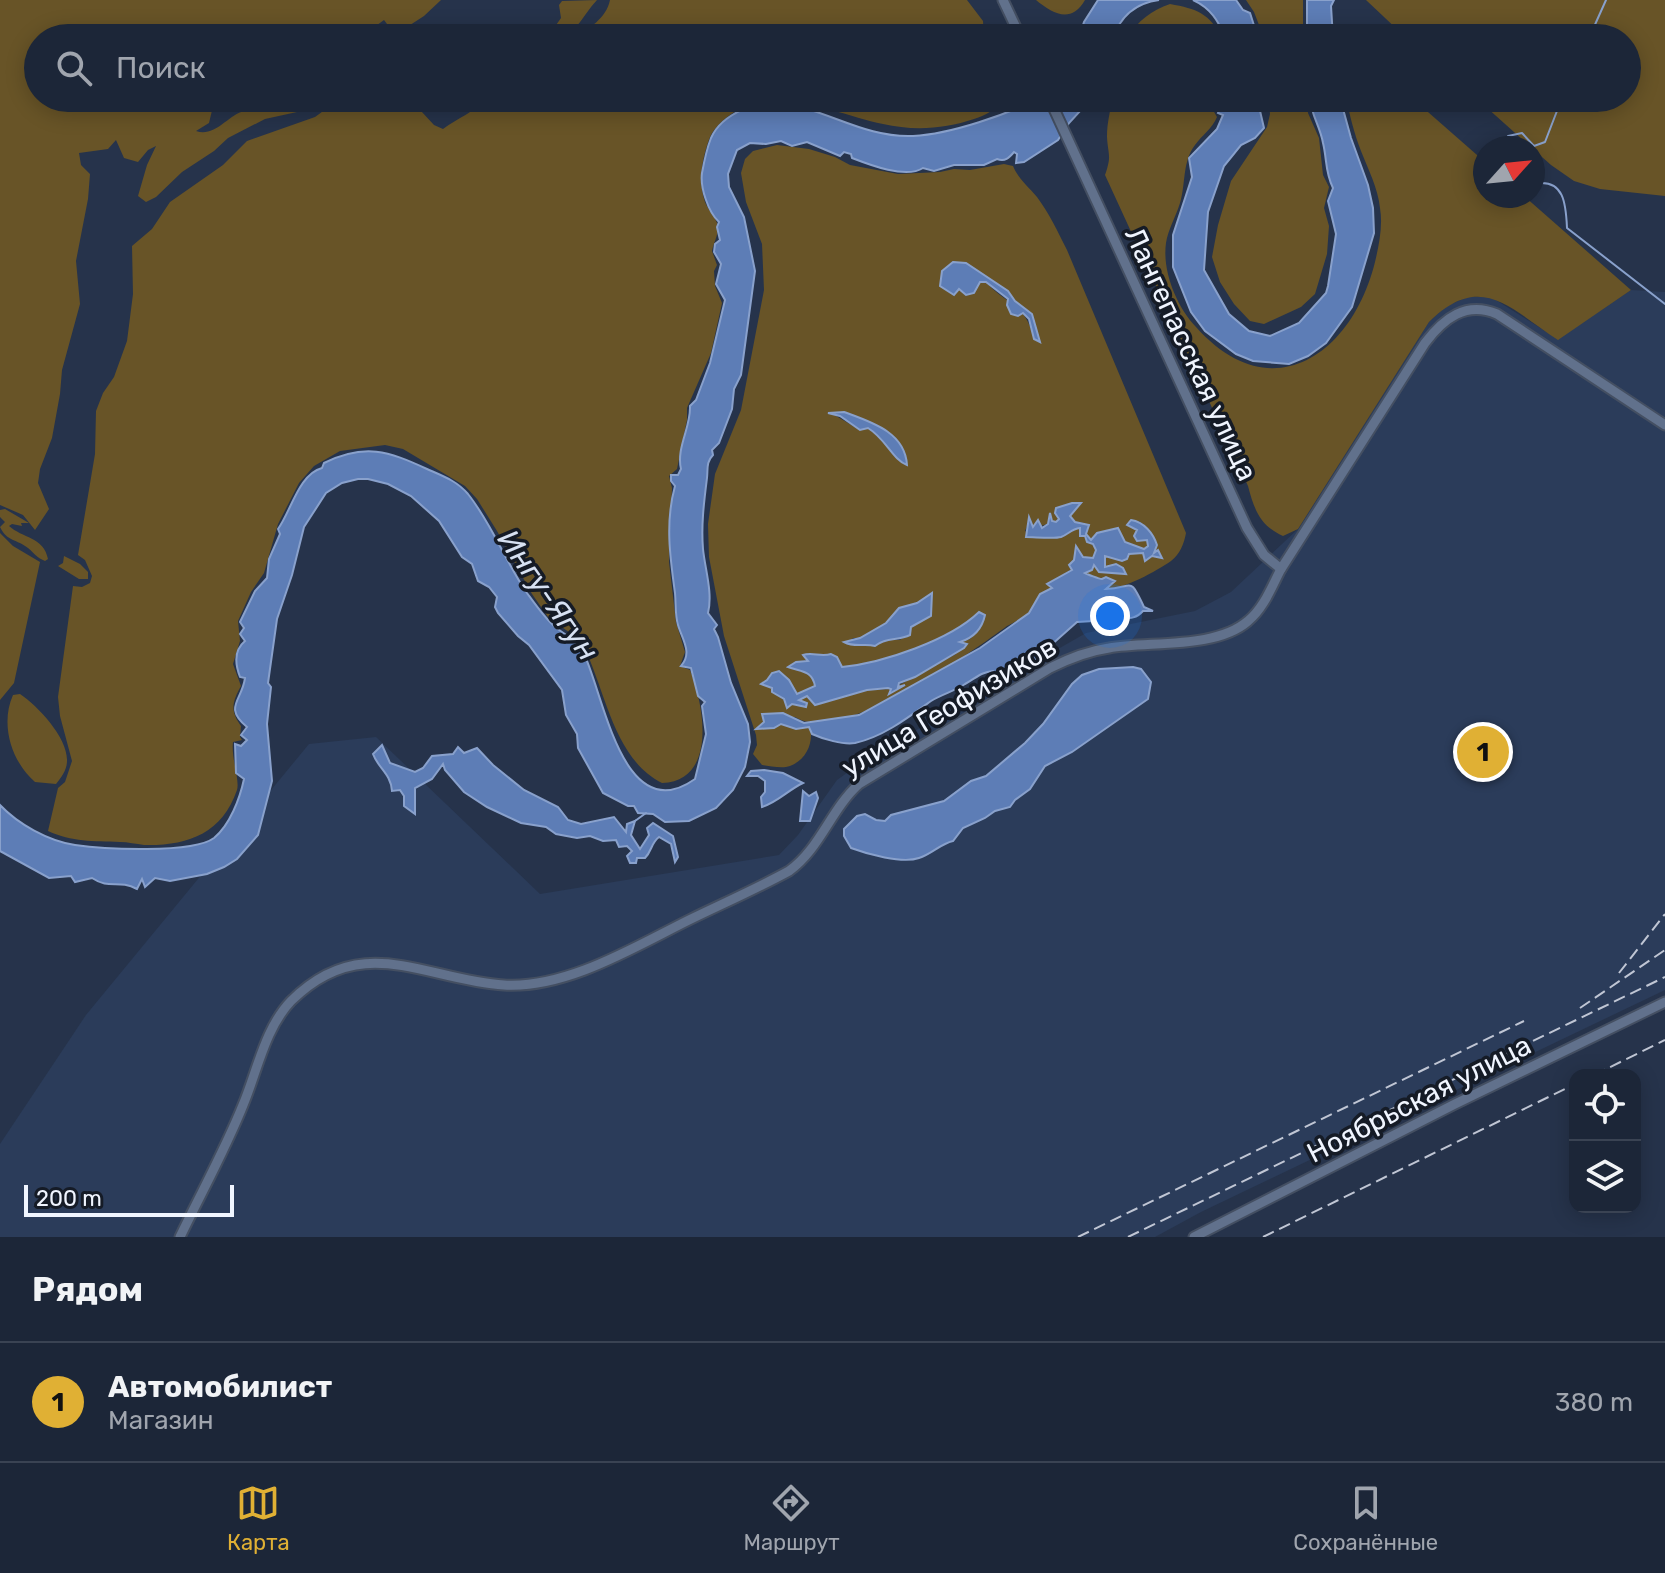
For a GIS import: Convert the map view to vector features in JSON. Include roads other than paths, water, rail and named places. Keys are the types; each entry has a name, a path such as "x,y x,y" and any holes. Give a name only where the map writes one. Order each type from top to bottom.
{"main road":[{"path":"1003,0 1014,24"},
{"name":"Лангепасская улица","path":"1055,112 1247,528 1264,555 1281,569"},
{"name":"улица Геофизиков","path":"180,1237 232,1131 274,1025 289,1003 313,984 348,968 383,962 502,985 531,984 559,978 603,961 789,871 806,857 842,800 859,784 1038,675 1079,654 1188,641 1232,631 1256,613 1425,343 1442,323 1459,312 1478,308 1497,314 1665,425"},
{"name":"Ноябрьская улица","path":"1194,1237 1455,1104 1665,1002"}],"water":[{"path":"1098,0 1159,0 1143,4 1120,24 1084,22"},
{"path":"1193,0 1236,0 1243,10 1250,13 1254,24 1219,24 1205,7"},
{"path":"1307,0 1334,0 1331,6 1332,24 1307,24"},
{"name":"Ингу-Ягун","path":"739,112 815,112 879,133 913,136 979,122 1006,112 1079,112 1058,140 1024,162 1016,163 1017,154 1014,152 1007,159 997,159 984,165 954,165 934,171 923,168 898,172 852,158 851,154 844,152 840,156 807,142 792,146 781,141 750,143 737,150 728,174 729,187 744,217 755,271 741,375 734,389 732,409 708,463 702,540 709,589 708,613 717,625 714,629 748,724 750,742 745,767 733,790 716,808 689,821 665,822 653,814 638,813 634,806 603,793 578,748 577,734 566,715 562,690 529,645 498,613 495,607 497,597 489,587 478,581 472,564 462,557 439,521 411,496 388,484 358,479 342,483 326,493 304,527 277,619 268,683 271,687 267,724 272,781 258,835 237,859 207,874 170,881 155,878 145,887 142,879 137,889 98,882 92,878 75,882 71,876 49,878 0,851 0,805 34,831 75,845 168,848 203,843 220,833 234,811 244,779 236,773 235,744 241,746 247,740 241,735 247,727 235,709 245,678 240,677 236,662 237,653 245,641 240,634 244,628 240,622 255,591 267,578 269,559 280,534 278,529 301,485 324,463 364,451 400,458 464,489 533,602 584,654 609,725 634,773 650,787 670,790 695,779 706,734 702,706 705,702 698,696 691,668 681,666 686,651 676,617 669,526 675,486 671,475 678,475 681,469 680,453 690,406 696,400 710,363 725,300 716,284 721,264 714,252 715,244 720,240 719,222 708,206 702,179 711,138 724,121"},
{"path":"1260,112 1264,128 1255,138 1241,145 1224,166 1208,212 1204,270 1229,314 1249,331 1270,336 1299,323 1326,293 1336,234 1328,201 1333,188 1322,137 1313,112 1344,112 1368,185 1374,233 1352,307 1326,343 1308,356 1289,364 1253,361 1236,354 1205,331 1191,312 1173,267 1173,235 1192,177 1189,158 1217,129 1223,115 1218,113"},
{"path":"953,262 966,263 1008,291 1032,314 1040,342 1034,339 1029,319 1023,313 1018,316 1011,314 1008,299 986,282 980,282 974,293 966,295 959,289 954,295 940,286 942,271"},
{"path":"844,412 875,424 893,436 905,454 907,465 868,428 860,430 840,416 828,413"},
{"path":"1081,503 1070,516 1075,522 1089,525 1086,534 1091,540 1097,533 1118,528 1125,542 1144,549 1148,546 1147,540 1137,541 1134,536 1137,530 1127,525 1131,520 1136,521 1150,532 1157,545 1154,553 1158,550 1162,558 1152,556 1145,561 1143,553 1129,554 1122,561 1105,556 1105,567 1116,564 1126,574 1099,572 1094,565 1092,570 1085,573 1115,581 1106,589 1133,587 1144,607 1153,611 1116,619 1118,628 1111,630 1094,621 1077,622 1031,663 996,679 993,671 982,674 931,701 886,731 855,743 827,740 812,734 809,727 796,729 781,724 774,728 756,729 764,722 762,714 783,713 804,723 859,715 980,648 1029,613 1040,594 1052,588 1047,584 1072,570 1069,565 1074,560 1076,546 1083,557 1093,558 1096,550 1085,536 1080,536 1080,528 1058,538 1026,537 1029,517 1033,527 1038,520 1042,528 1048,524 1050,513 1052,521 1059,519 1056,508"},
{"path":"932,593 931,616 911,627 910,635 875,646 844,642 860,638 886,623 899,608 917,603"},
{"path":"979,612 985,615 982,625 960,642 967,644 964,648 899,683 898,687 905,685 889,694 891,689 888,688 867,690 815,705 807,696 799,700 807,703 806,707 792,704 787,708 784,699 772,692 772,688 761,684 772,673 779,671 797,694 815,686 809,674 788,667 796,662 808,661 803,655 831,654 837,657 842,667 877,661 934,641"},
{"path":"1099,669 1141,669 1151,682 1148,699 1072,752 1045,766 1030,789 1010,807 995,811 963,828 953,841 912,860 894,859 851,848 844,836 844,829 857,816 865,814 885,821 891,815 944,801 971,781 986,776 1025,743 1082,675"},
{"path":"382,745 390,763 415,772 423,768 432,756 453,754 458,747 464,753 477,748 524,790 558,807 568,820 581,824 614,817 626,832 627,824 635,821 631,835 640,849 649,835 647,828 653,823 673,836 678,857 675,862 671,844 659,837 645,858 637,858 636,863 630,863 627,856 632,851 627,846 619,847 616,840 603,841 590,836 577,838 556,834 546,827 521,823 464,792 443,764 432,779 415,788 415,814 404,806 404,796 400,790 392,791 389,780 375,759 373,754"},
{"path":"751,771 783,773 803,783 762,807 765,781 758,776 747,776"},
{"path":"803,791 809,796 816,792 818,798 810,821 800,821"}],"waterway":[{"path":"1595,24 1606,0"},
{"path":"1545,142 1557,112"},
{"path":"1508,136 1522,133 1525,136"},
{"path":"1545,183 1558,189 1562,195 1567,228 1665,304"},
{"path":"635,821 646,813"}],"railway":[{"path":"1619,973 1665,914"},
{"path":"1580,1008 1665,950"},
{"path":"1128,1237 1665,977"},
{"path":"1078,1237 1524,1021"},
{"path":"1606,1069 1665,1040"},
{"path":"1263,1237 1569,1087"}],"place":[{"name":"Автомобилист","path":"1483,752"}]}
